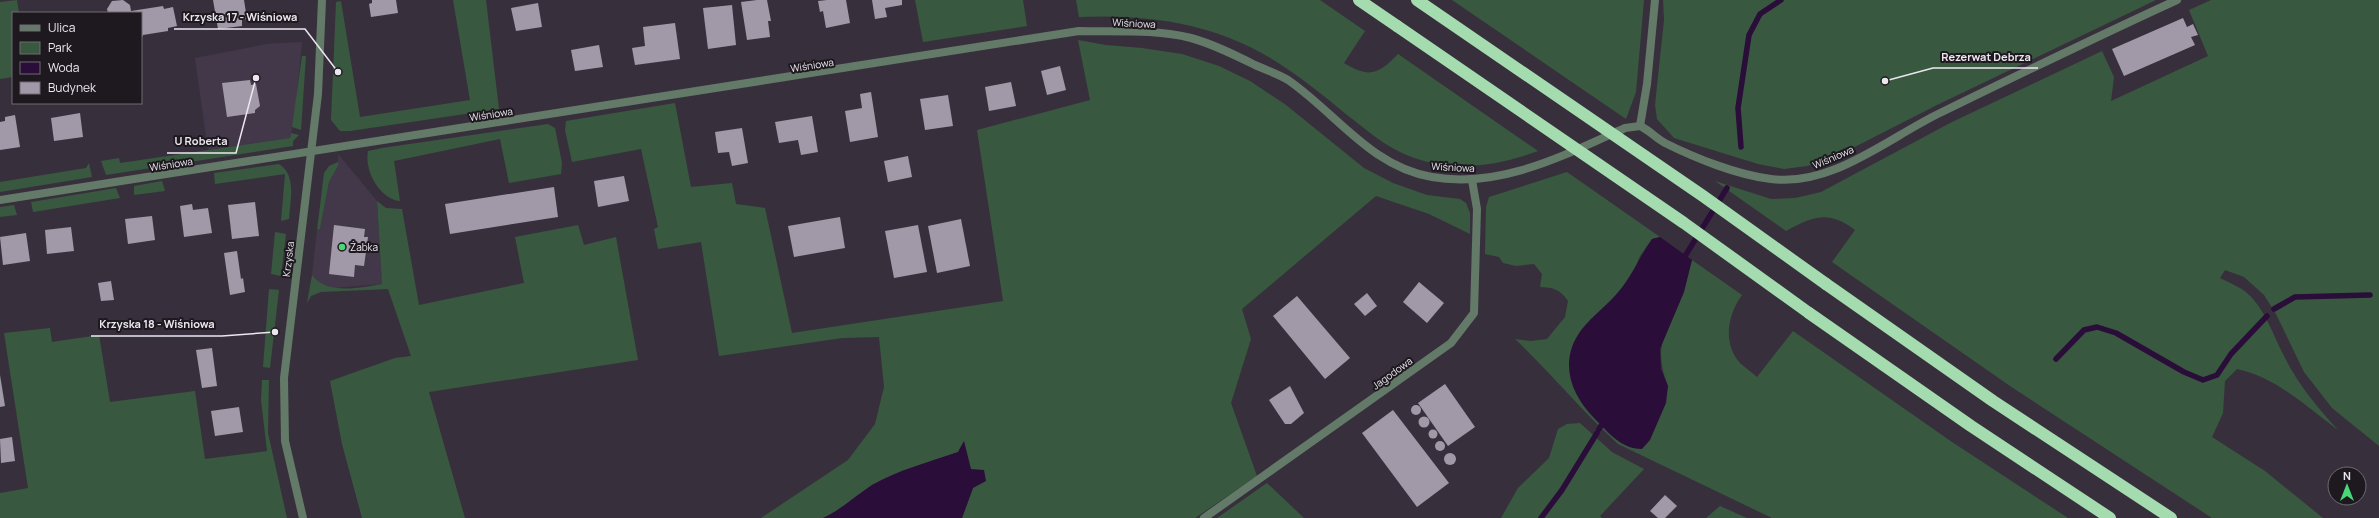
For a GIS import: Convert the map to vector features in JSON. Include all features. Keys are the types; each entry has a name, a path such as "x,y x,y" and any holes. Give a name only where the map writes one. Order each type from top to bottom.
{"highway":[{"path":"1359,0 1684,223 1928,396 2110,518"},
{"path":"1417,0 1697,191 1986,397 2171,518"}],"street":[{"name":"Krzyska","path":"303,518 285,441 284,399 290,323 319,86 322,0"},
{"path":"1640,126 1648,76 1655,0"},
{"name":"Wiśniowa","path":"0,200 1079,31 1141,32 1191,38 1235,55 1288,80 1363,146 1414,173 1432,177 1472,180 1515,173 1625,128 1640,126 1654,136 1676,148 1744,174 1771,179 1813,176 1843,166 1937,114 2177,0"},
{"name":"Jagodowa","path":"1204,518 1451,343 1474,313 1477,209 1472,180"}],"shaded area":[{"path":"302,42 295,112 290,138 208,150 195,58 267,44"},
{"path":"338,154 377,201 382,284 333,288 318,284 312,275 317,230 320,229 329,182 338,166"}],"green space":[{"path":"17,0 19,12 12,12 12,77 0,79 0,2"},
{"path":"453,0 486,0 499,109 350,131 340,131 331,120 336,2 341,1 360,117 470,100"},
{"path":"915,0 1023,0 1027,26 923,42"},
{"path":"1076,0 1320,0 1365,31 1344,63 1360,71 1373,72 1385,66 1398,54 1538,151 1503,161 1467,166 1431,163 1413,158 1396,150 1371,134 1301,78 1282,65 1250,47 1227,37 1179,23 1130,17 1079,17"},
{"path":"1452,0 1644,0 1636,92 1626,119"},
{"path":"1663,0 2156,0 1937,105 1835,157 1807,166 1784,169 1758,164 1674,138 1657,119 1655,105 1664,20"},
{"path":"2211,0 2379,0 2379,446 2332,408 2304,372 2276,314 2264,295 2244,277 2225,270 2220,278 2246,292 2258,305 2295,376 2315,404 2338,430 2278,386 2251,373 2237,369 2225,381 2223,413 2212,437 2265,471 2323,518 2212,518 2010,386 1832,262 1855,230 1837,220 1821,217 1805,222 1786,231 1715,181 1771,199 1795,198 1821,192 1952,122 2102,51 2114,77 2111,101 2208,56 2189,10"},
{"path":"1078,40 1106,45 1142,48 1182,54 1219,66 1250,81 1286,105 1364,168 1393,183 1427,195 1460,199 1466,203 1470,213 1470,234 1429,214 1376,196 1242,309 1251,339 1231,403 1257,476 1195,518 962,518 973,488 964,442 958,452 920,465 872,485 841,510 823,518 761,518 848,460 875,424 884,387 879,337 842,338 719,356 701,242 658,249 654,229 658,227 641,149 572,162 565,130 566,121 675,103 691,187 732,183 736,204 765,208 792,333 1003,301 977,130 1090,100"},
{"path":"302,56 306,56 301,130 292,127"},
{"path":"548,124 555,128 562,163 561,174 509,183 500,139 394,161 400,201 393,199 380,190 368,167 368,151"},
{"path":"291,133 299,135 293,141 293,146 106,175 101,161 119,158 120,163 290,138"},
{"path":"338,162 338,166 329,182 320,229 317,230 324,173 329,166"},
{"path":"89,163 92,177 0,192 0,182 86,168"},
{"path":"279,164 285,169 290,181 291,197 289,219 281,221 285,174 215,184 214,173"},
{"path":"1567,172 1660,237 1652,239 1640,256 1632,275 1616,295 1668,386 1663,371 1661,358 1662,348 1664,338 1683,293 1692,260 1742,295 1730,320 1729,338 1734,355 1740,363 1757,377 1793,331 1952,442 2068,518 1772,518 1618,444 1515,339 1531,341 1547,339 1565,317 1568,301 1556,290 1540,287 1542,274 1534,264 1516,266 1503,263 1499,257 1485,254 1486,207 1489,197"},
{"path":"162,181 165,191 134,195 134,186"},
{"path":"116,188 120,198 33,212 31,202"},
{"path":"377,201 386,208 402,209 419,305 524,283 515,237 578,225 584,245 616,237 638,360 429,392 465,518 362,518 342,444 330,381 395,358 411,356 388,289 321,292 311,296 307,303 312,275 318,281 334,288 354,288 382,284"},
{"path":"14,205 17,215 0,217 0,207"},
{"path":"275,232 286,234 281,276 271,274"},
{"path":"269,289 279,290 270,368 263,367"},
{"path":"50,328 52,342 99,335 110,402 195,391 205,459 267,451 261,400 262,380 269,380 268,433 287,518 0,518 0,493 28,488 4,333"},
{"path":"1580,423 1612,452 1644,469 1600,516 1602,518 1501,518 1518,488 1549,458 1558,429 1567,424"},
{"path":"1267,483 1304,518 1217,518"},
{"path":"1720,506 1747,518 1706,518"}],"water":[{"path":"1660,237 1692,260 1684,292 1660,349 1661,369 1668,386 1666,403 1650,440 1642,449 1628,446 1610,435 1586,409 1579,399 1570,376 1570,353 1582,329 1620,290 1629,278 1652,239"},
{"path":"964,441 971,469 984,470 986,481 973,488 962,518 823,518 836,511 872,485 892,475 958,452"}],"building":[{"path":"123,0 130,5 131,11 163,6 164,9 173,7 177,26 168,28 168,31 143,35 142,38 142,12 108,12 107,9 112,1"},
{"path":"213,0 244,0 247,19 242,20 242,26 218,29"},
{"path":"372,0 396,0 398,13 371,17 369,4 372,3"},
{"path":"767,0 771,21 768,21 770,37 747,40 741,2"},
{"path":"846,0 850,23 826,28 823,11 820,12 818,1"},
{"path":"872,0 902,0 902,5 885,8 887,17 875,19"},
{"path":"538,3 542,27 516,31 511,8"},
{"path":"732,5 736,45 708,49 703,8"},
{"path":"2183,18 2187,27 2193,24 2198,35 2191,37 2195,45 2124,76 2112,49"},
{"path":"675,23 680,59 635,65 632,48 645,46 643,27"},
{"path":"599,45 603,67 575,71 571,50"},
{"path":"1060,66 1066,90 1047,95 1041,71"},
{"path":"250,80 251,85 256,84 260,106 255,110 255,113 227,117 222,83"},
{"path":"1011,82 1016,106 989,111 985,87"},
{"path":"871,92 878,137 850,142 845,111 862,108 860,94"},
{"path":"948,95 953,126 925,130 920,99"},
{"path":"80,113 83,137 54,141 51,118"},
{"path":"15,115 20,147 0,150 0,122 5,121 5,117"},
{"path":"812,116 818,152 801,155 798,140 779,143 775,122"},
{"path":"742,128 748,163 732,166 729,152 718,153 715,132"},
{"path":"908,156 912,177 888,182 884,161"},
{"path":"624,176 629,201 598,207 594,181"},
{"path":"554,187 558,217 450,234 445,204"},
{"path":"255,202 259,236 232,239 228,205"},
{"path":"192,204 193,210 208,208 212,233 184,237 180,206"},
{"path":"152,216 155,240 128,244 125,219"},
{"path":"840,217 845,248 794,257 788,226"},
{"path":"961,219 970,266 937,273 928,226"},
{"path":"334,225 365,229 364,237 368,237 364,266 355,265 354,277 329,274"},
{"path":"918,225 927,272 894,278 885,231"},
{"path":"71,227 74,251 47,254 45,230"},
{"path":"26,233 30,261 3,265 0,237"},
{"path":"237,251 241,279 243,278 245,292 230,295 224,253"},
{"path":"111,281 114,300 101,301 98,283"},
{"path":"1419,282 1444,303 1427,323 1403,302"},
{"path":"1367,293 1377,306 1365,316 1354,304"},
{"path":"1297,296 1350,358 1325,379 1273,316"},
{"path":"212,348 217,386 202,388 196,350"},
{"path":"0,375 5,406 0,407"},
{"path":"1445,384 1475,427 1448,446 1418,403"},
{"path":"1290,386 1304,413 1291,424 1285,424 1269,400"},
{"path":"1414,405 1418,405 1421,410 1418,415 1414,415 1411,412 1411,408"},
{"path":"239,407 243,432 215,436 211,411"},
{"path":"1393,410 1449,483 1417,507 1362,433"},
{"path":"1424,416 1428,418 1430,422 1428,426 1424,428 1420,426 1418,422 1420,418"},
{"path":"1433,429 1438,434 1433,439 1428,434"},
{"path":"12,437 15,461 1,463 0,439"},
{"path":"1440,441 1445,446 1440,451 1435,446"},
{"path":"1448,453 1452,453 1456,459 1452,465 1448,465 1444,461 1444,457"},
{"path":"1665,495 1677,506 1665,518 1658,518 1650,511"}],"waterway":[{"path":"1741,147 1738,108 1749,35 1760,14 1781,0"},
{"path":"1682,261 1727,188"},
{"path":"2274,309 2295,297 2370,295"},
{"path":"2056,359 2084,330 2097,327 2116,333 2184,372 2203,380 2217,375 2231,354 2267,316"},
{"path":"1599,429 1605,420"},
{"path":"1541,518 1562,490 1597,433"}],"place":[{"name":"Krzyska 17 - Wiśniowa","path":"338,72"},
{"name":"U Roberta","path":"256,78"},
{"name":"Rezerwat Debrza","path":"1885,81"},
{"name":"Żabka","path":"342,247"},
{"name":"Krzyska 18 - Wiśniowa","path":"275,332"}]}
